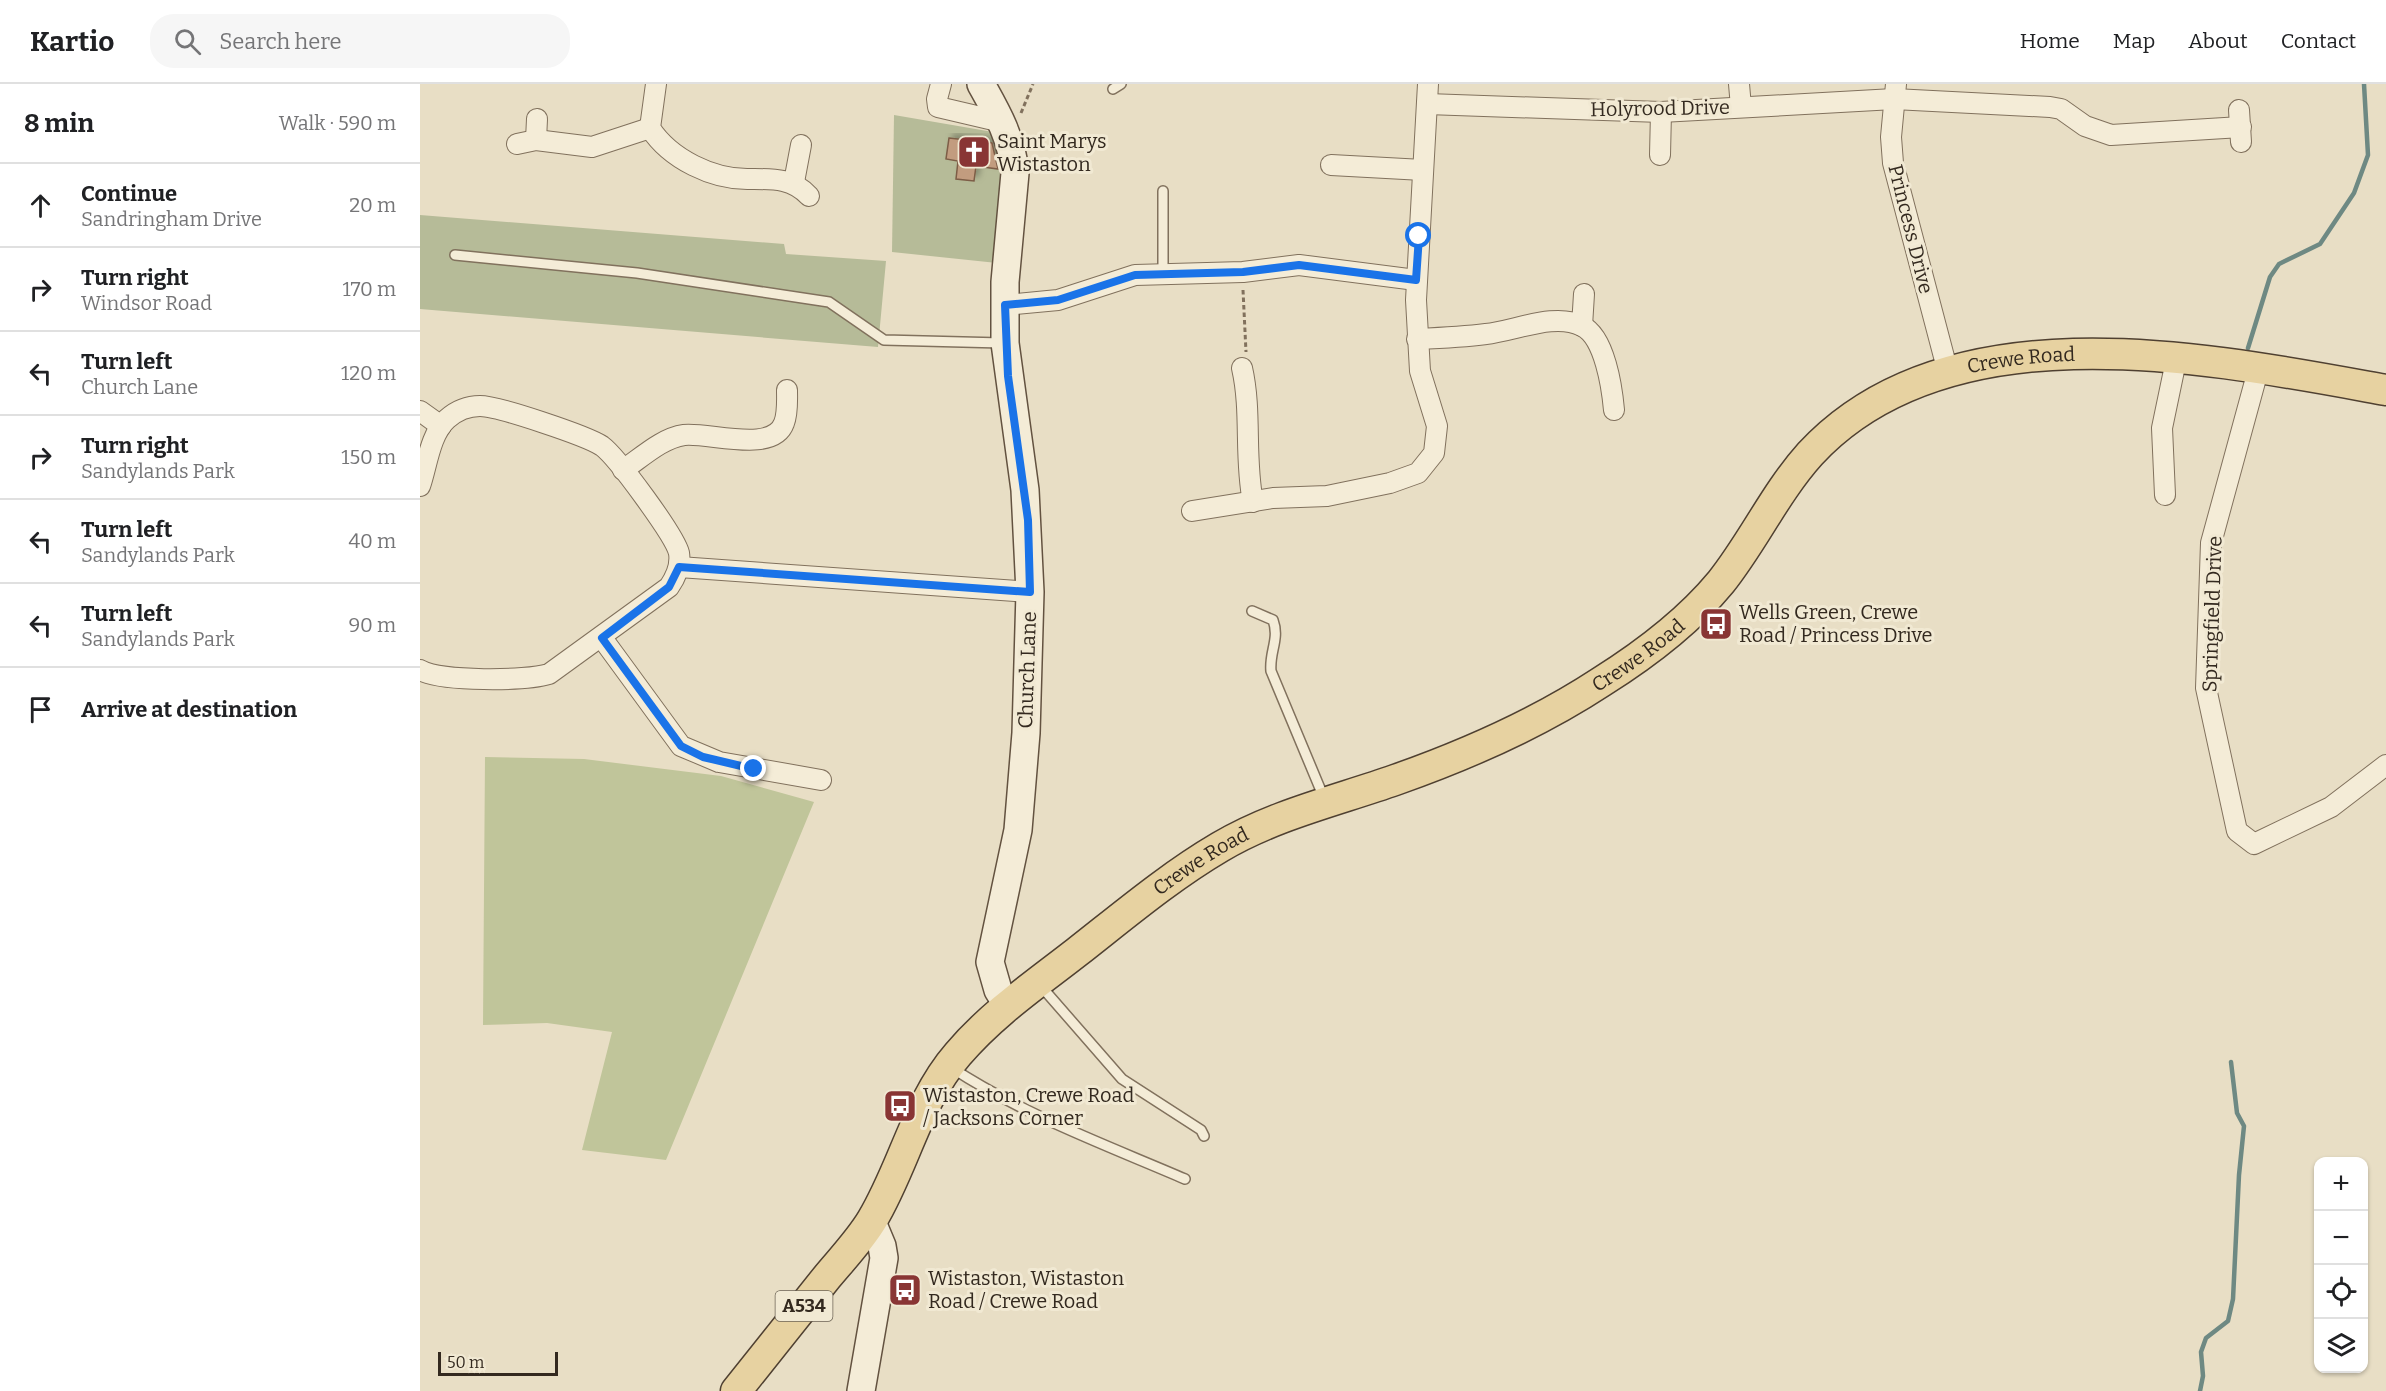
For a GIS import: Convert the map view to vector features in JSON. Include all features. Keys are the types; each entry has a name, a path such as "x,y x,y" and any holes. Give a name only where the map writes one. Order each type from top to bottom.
{"main road":[{"name":"Crewe Road","path":"1008,1006 1172,879 1216,849 1248,832 1395,780 1500,738 1601,682 1662,639 1702,603 1723,580 1791,478 1831,435 1876,402 1904,387 1976,365 2049,357 2177,356 2259,367 2386,390"},
{"name":"A534","path":"736,1391 872,1222 926,1107 949,1066 1008,1006"}],"street":[{"path":"656,84 650,128 668,148 700,169 736,178 763,177 794,183 809,196"},
{"path":"941,84 937,99 938,107 1002,122"},
{"name":"Church Lane","path":"981,84 1010,139 1015,173 1005,305 1005,343 1025,490 1030,592 1021,801 1013,857 990,962 998,990 1008,1006"},
{"path":"1192,511 1253,501 1327,496 1390,483 1411,476 1427,464 1434,453 1437,426 1420,371 1416,280 1428,84"},
{"path":"1739,84 1741,107"},
{"name":"Holyrood Drive","path":"1427,104 1661,112 1741,107 1895,92 2050,107 2068,113 2085,126 2111,135 2240,126"},
{"name":"Princess Drive","path":"1895,92 1891,137 1893,164 1948,372"},
{"path":"1660,155 1661,112"},
{"path":"537,120 527,142 592,147 650,128"},
{"path":"794,183 801,146"},
{"path":"1329,164 1423,170"},
{"path":"1005,305 1058,300 1119,278 1163,274 1243,272 1290,266 1320,266 1381,277 1416,280"},
{"path":"1582,326 1584,294"},
{"path":"1417,339 1489,334 1552,322 1582,326 1591,332 1599,346 1607,370 1614,410"},
{"path":"2165,495 2162,428 2177,356"},
{"name":"Springfield Drive","path":"2259,367 2211,543 2206,688 2237,831 2254,844 2331,807 2386,765"},
{"path":"1242,368 1249,407 1246,451 1253,501"},
{"path":"623,470 670,439 683,435 757,440 772,436 785,421 787,390"},
{"path":"420,486 441,426 460,410 489,407 590,440 607,450 672,538 679,553 679,567 669,587 558,669 540,677 445,677 420,670"},
{"path":"420,411 441,426"},
{"path":"679,567 1030,592"},
{"path":"602,638 681,746 719,762 821,780"},
{"path":"861,1391 884,1258 882,1246 872,1222"}],"lane":[{"path":"1163,191 1163,274"},
{"path":"455,255 637,273 829,302 884,340 1005,343"},
{"path":"1252,611 1273,620 1277,643 1270,660 1271,671 1326,803"},
{"path":"1038,982 1122,1079 1201,1130 1204,1136"},
{"path":"949,1066 981,1087 1036,1115 1185,1179"}],"path":[{"path":"1242,368 1246,360 1243,272"}],"green space":[{"path":"894,115 993,132 1008,174 997,263 892,252"},
{"path":"420,215 784,244 786,254 886,261 878,347 420,309"},
{"path":"485,757 584,759 721,776 814,802 666,1160 582,1150 612,1032 547,1023 483,1025"}],"building":[{"name":"Saint Marys Wistaston","path":"949,138 992,143 998,169 976,166 974,181 956,179 958,161 946,159"}],"waterway":[{"path":"2248,348 2270,277 2279,264 2320,244 2354,193 2368,155 2364,84"},
{"path":"2200,1391 2203,1376 2201,1352 2206,1338 2228,1321 2233,1299 2239,1175 2244,1126 2237,1113 2231,1062"}],"place":[{"name":"Saint Marys Wistaston","path":"974,152"},
{"name":"Wells Green, Crewe Road / Princess Drive","path":"1716,624"},
{"name":"Wistaston, Crewe Road / Jacksons Corner","path":"900,1106"},
{"name":"Wistaston, Wistaston Road / Crewe Road","path":"905,1290"}],"route":[{"path":"754,769 703,757 681,746 602,638 669,587 679,567 1030,592 1028,520 1008,376 1005,305 1058,300 1119,278 1135,275 1243,272 1299,265 1416,280 1419,236"}]}
